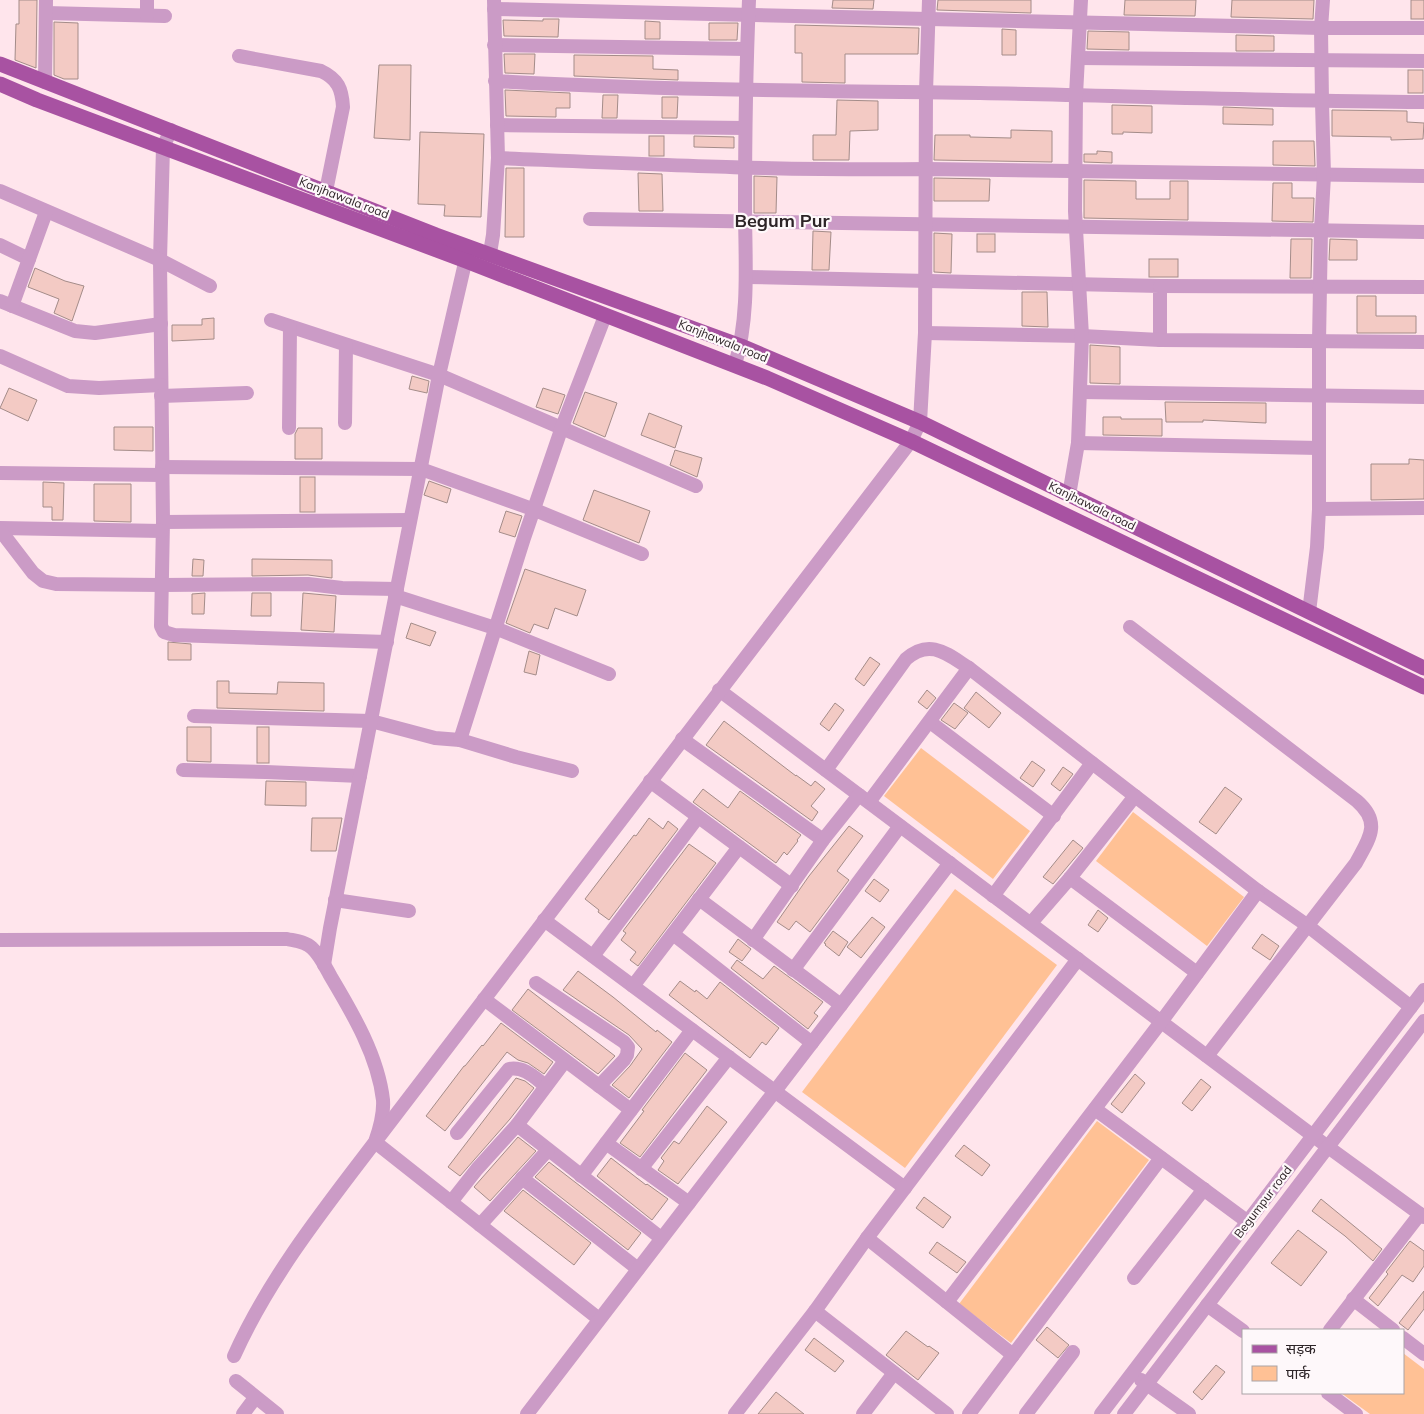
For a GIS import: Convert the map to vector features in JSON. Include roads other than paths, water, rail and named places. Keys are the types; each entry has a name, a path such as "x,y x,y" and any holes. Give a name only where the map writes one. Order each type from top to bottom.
{"main road":[{"name":"Kanjhawala road","path":"0,64 326,191 605,316 735,365 911,441 1424,687"},
{"name":"Kanjhawala road","path":"0,84 37,100 163,147 467,253 490,253 741,346 920,422 1424,668"}],"street":[{"path":"147,0 147,15"},
{"path":"735,365 741,346 747,277 745,90 749,0"},
{"path":"234,1356 248,1326 302,1239 650,780 911,441 920,422 925,333 926,92 929,0"},
{"path":"1069,495 1078,443 1082,336 1076,226 1076,95 1081,0"},
{"path":"1309,612 1317,547 1319,509 1319,342 1324,175 1321,28 1323,0"},
{"path":"490,253 498,158 494,5 749,16 1321,28 1424,28"},
{"path":"45,82 46,6 97,7 165,16"},
{"path":"494,45 747,49"},
{"path":"239,56 321,70 330,75 339,84 343,107 326,191"},
{"path":"1078,58 1424,61"},
{"path":"495,81 745,90 1076,95 1322,102 1424,102"},
{"path":"496,125 745,128"},
{"path":"172,130 163,147 160,260 163,526 161,626 164,632 174,635 387,642"},
{"path":"498,158 745,168 1424,176"},
{"path":"0,191 160,260 210,286"},
{"path":"46,212 29,259 6,304 75,331 95,333 160,324"},
{"path":"590,219 1424,232"},
{"path":"0,245 29,259"},
{"path":"324,965 335,900 439,375 467,253"},
{"path":"747,277 1160,286 1424,287"},
{"path":"1160,286 1160,340"},
{"path":"460,740 562,427 605,316"},
{"path":"271,320 439,375 696,486"},
{"path":"289,428 290,327"},
{"path":"925,333 1082,336 1160,340 1424,342"},
{"path":"345,423 346,345"},
{"path":"0,356 68,386 247,393"},
{"path":"1080,392 1424,397"},
{"path":"1078,443 1319,448"},
{"path":"0,472 421,470 534,510 642,554"},
{"path":"1319,509 1424,508"},
{"path":"0,529 410,520"},
{"path":"0,529 33,573 43,581 56,584 308,584 396,592 496,628 609,674"},
{"path":"1130,627 1368,811 1371,823 1371,833 1368,842 1356,863 1207,1056"},
{"path":"826,770 906,659 914,652 932,648 944,652 969,668 1258,891 1308,926 1411,1007"},
{"path":"753,940 823,840 864,799 930,722 969,668"},
{"path":"719,690 1032,923 1078,960 1313,1136 1422,1215 1331,1329"},
{"path":"194,716 371,721 435,738 460,740 516,757 572,770"},
{"path":"930,722 1054,816"},
{"path":"682,739 823,840"},
{"path":"994,896 1092,763"},
{"path":"183,770 360,776"},
{"path":"650,780 792,886"},
{"path":"1032,923 1135,796"},
{"path":"593,956 698,816"},
{"path":"793,970 900,826"},
{"path":"633,986 739,847"},
{"path":"527,1414 950,863"},
{"path":"1070,878 1197,973"},
{"path":"947,1302 1162,1022 1258,891"},
{"path":"699,899 841,1005"},
{"path":"335,900 409,910"},
{"path":"544,920 905,1188"},
{"path":"673,934 812,1043"},
{"path":"0,940 204,941 287,939 301,941 312,948 324,965 357,1022 375,1068 383,1101 381,1124 375,1142"},
{"path":"735,1414 815,1311 867,1238 1078,960"},
{"path":"536,983 624,1042 628,1047 624,1060 599,1086"},
{"name":"Begumpur road","path":"1101,1414 1424,990"},
{"path":"484,999 631,1110"},
{"name":"Begumpur road","path":"1124,1414 1424,1021"},
{"path":"581,1176 692,1030"},
{"path":"640,1168 729,1057"},
{"path":"451,1202 517,1126 565,1061"},
{"path":"457,1133 509,1069 518,1068 526,1071 546,1086"},
{"path":"1095,1109 1248,1222"},
{"path":"517,1126 661,1238"},
{"path":"375,1142 599,1319"},
{"path":"606,1143 689,1203"},
{"path":"480,1225 548,1150"},
{"path":"969,1414 1161,1158"},
{"path":"522,1178 638,1269"},
{"path":"1134,1278 1204,1190"},
{"path":"867,1238 1013,1355"},
{"path":"1353,1300 1392,1329"},
{"path":"1207,1305 1242,1330"},
{"path":"815,1311 947,1414"},
{"path":"1404,1339 1424,1354"},
{"path":"1026,1414 1073,1352"},
{"path":"862,1414 894,1374"},
{"path":"1132,1374 1189,1414"},
{"path":"236,1381 277,1414"},
{"path":"1329,1394 1356,1414"},
{"path":"244,1414 255,1398"}],"district":[{"name":"Begum Pur","path":"782,221"}]}
